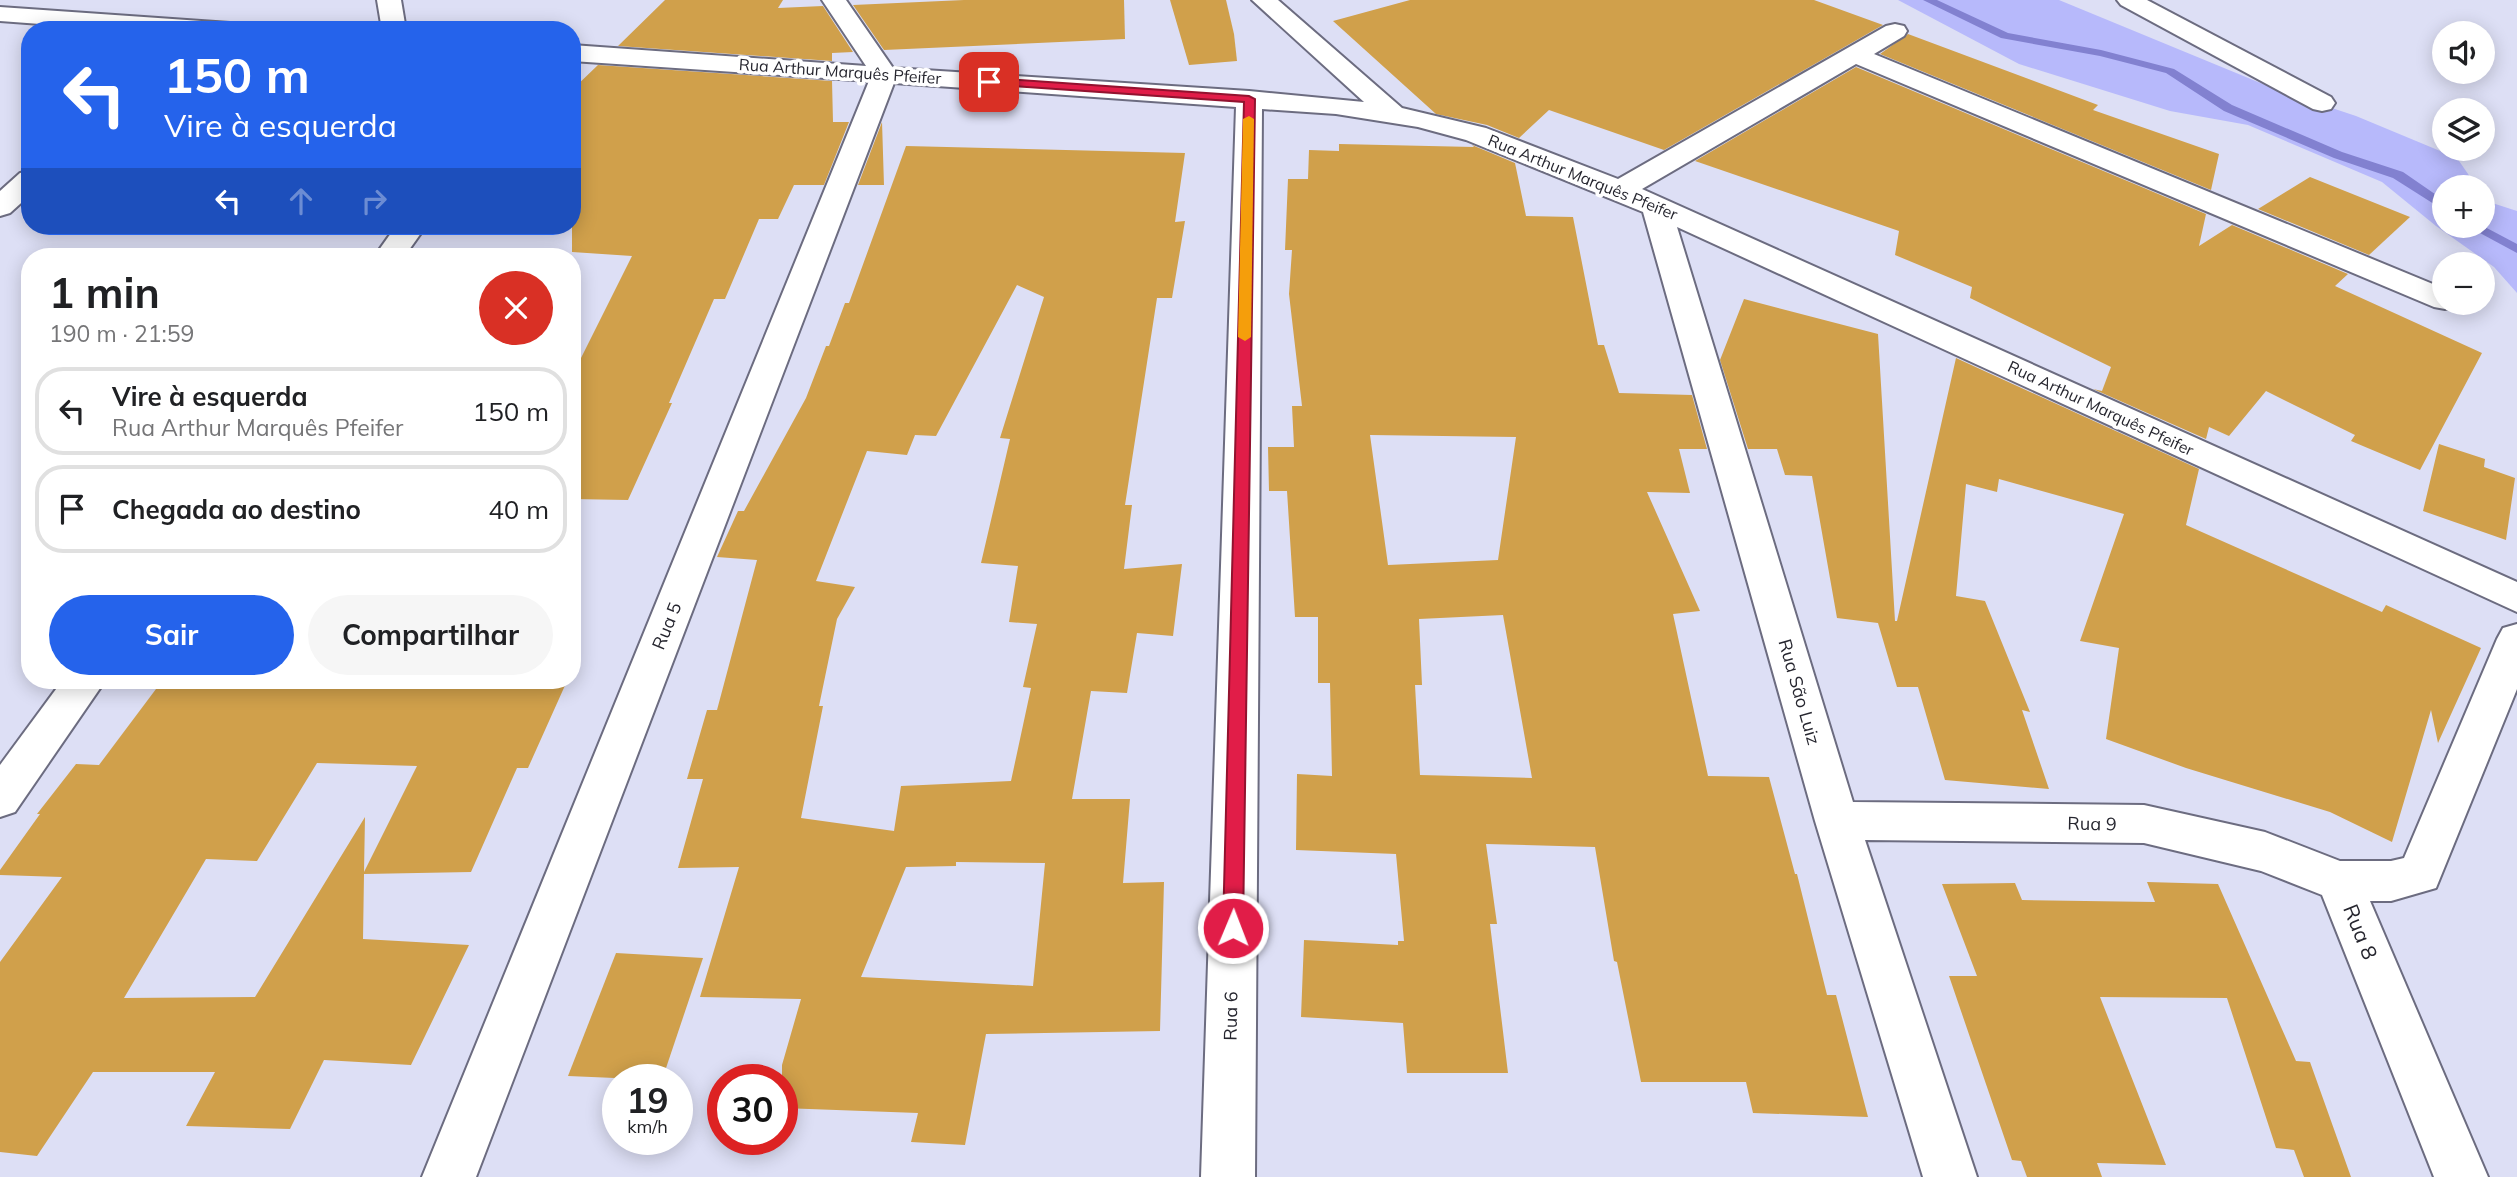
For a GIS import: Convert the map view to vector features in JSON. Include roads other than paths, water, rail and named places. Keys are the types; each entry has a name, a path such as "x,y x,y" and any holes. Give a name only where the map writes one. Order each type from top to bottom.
{"street":[{"path":"389,0 392,21"},
{"path":"834,0 885,75"},
{"path":"1264,0 1392,114"},
{"path":"2129,0 2322,103"},
{"path":"0,14 96,21"},
{"path":"1638,197 1895,31"},
{"name":"Rua Arthur Marquês Pfeifer","path":"581,54 1336,106 1392,114 1476,134 1638,197 2517,598"},
{"path":"1855,55 2432,294"},
{"name":"Rua 5","path":"449,1177 885,75"},
{"name":"Rua 6","path":"1228,1177 1249,99"},
{"path":"0,207 21,187"},
{"name":"Rua São Luiz","path":"1638,197 1950,1177"},
{"name":"Rua 8","path":"2461,1177 2339,881 2391,881 2420,874 2517,639"},
{"path":"0,799 79,689"},
{"name":"Rua 9","path":"1837,821 2144,824 2265,852 2339,881"}],"waterway":[{"path":"1928,0 2005,36 2101,53 2170,71 2228,108 2338,155 2398,175 2432,198"},
{"path":"2495,237 2517,249"}]}
